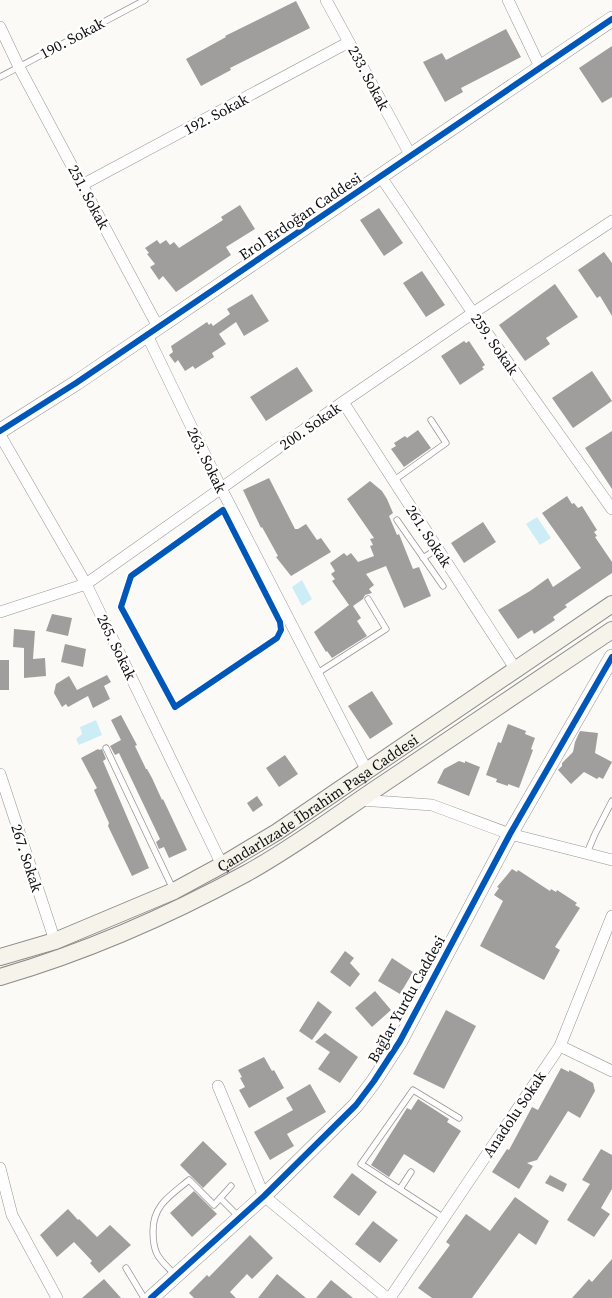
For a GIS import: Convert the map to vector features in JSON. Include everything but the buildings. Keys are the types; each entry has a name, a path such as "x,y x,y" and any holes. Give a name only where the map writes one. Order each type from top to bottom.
{"main road":[{"name":"Çandarlızade İbrahim Paşa Caddesi","path":"0,957 55,941 174,891 222,865 277,832 612,604"},
{"name":"Çandarlızade İbrahim Paşa Caddesi","path":"0,977 51,962 184,906 248,872 315,831 612,630"}],"street":[{"name":"233. Sokak","path":"326,0 411,156"},
{"path":"508,0 541,69"},
{"name":"Erol Erdoğan Caddesi","path":"0,431 76,383 612,19"},
{"name":"251. Sokak","path":"0,27 19,67 82,185 152,331"},
{"name":"192. Sokak","path":"82,185 349,42"},
{"name":"259. Sokak","path":"381,176 473,313 612,509"},
{"name":"200. Sokak","path":"0,612 86,584 343,402 612,221"},
{"name":"263. Sokak","path":"152,331 221,488 367,771"},
{"name":"261. Sokak","path":"343,402 436,549 516,670"},
{"name":"265. Sokak","path":"0,436 86,584 222,865"},
{"name":"Bağlar Yurdu Caddesi","path":"151,1298 264,1196 356,1106 374,1081 400,1041 510,834 612,657"},
{"name":"267. Sokak","path":"0,774 55,941"},
{"path":"360,800 432,805 510,834 612,860"},
{"name":"Anadolu Sokak","path":"388,1298 560,1046 612,916"},
{"path":"560,1046 612,1071"},
{"path":"218,1086 264,1196 388,1298"},
{"path":"0,1168 12,1215 57,1298"}],"lane":[{"name":"190. Sokak","path":"0,77 145,0"},
{"path":"393,481 446,443 431,420"},
{"path":"397,520 443,586"},
{"path":"424,558 436,549"},
{"path":"316,674 386,629 368,599"},
{"path":"106,748 174,891"},
{"path":"587,853 612,801"},
{"path":"444,1218 361,1164 413,1090 459,1118"},
{"path":"400,1189 412,1172"},
{"path":"175,1275 157,1255 153,1239 153,1225 156,1212 164,1201 189,1180 214,1205 231,1186"},
{"path":"220,1198 239,1217"},
{"path":"126,1268 144,1298"}],"water":[{"path":"537,517 551,538 540,545 526,524"},
{"path":"302,580 312,599 302,606 292,587"},
{"path":"96,720 102,735 79,745 76,739 82,734 80,727"}],"cycle path":[{"path":"0,431 76,383 612,19"},
{"path":"223,510 280,622 281,630 277,638 175,707 121,607 131,576 223,510"},
{"path":"151,1298 264,1196 356,1105 374,1081 400,1041 510,834 612,657"}]}
